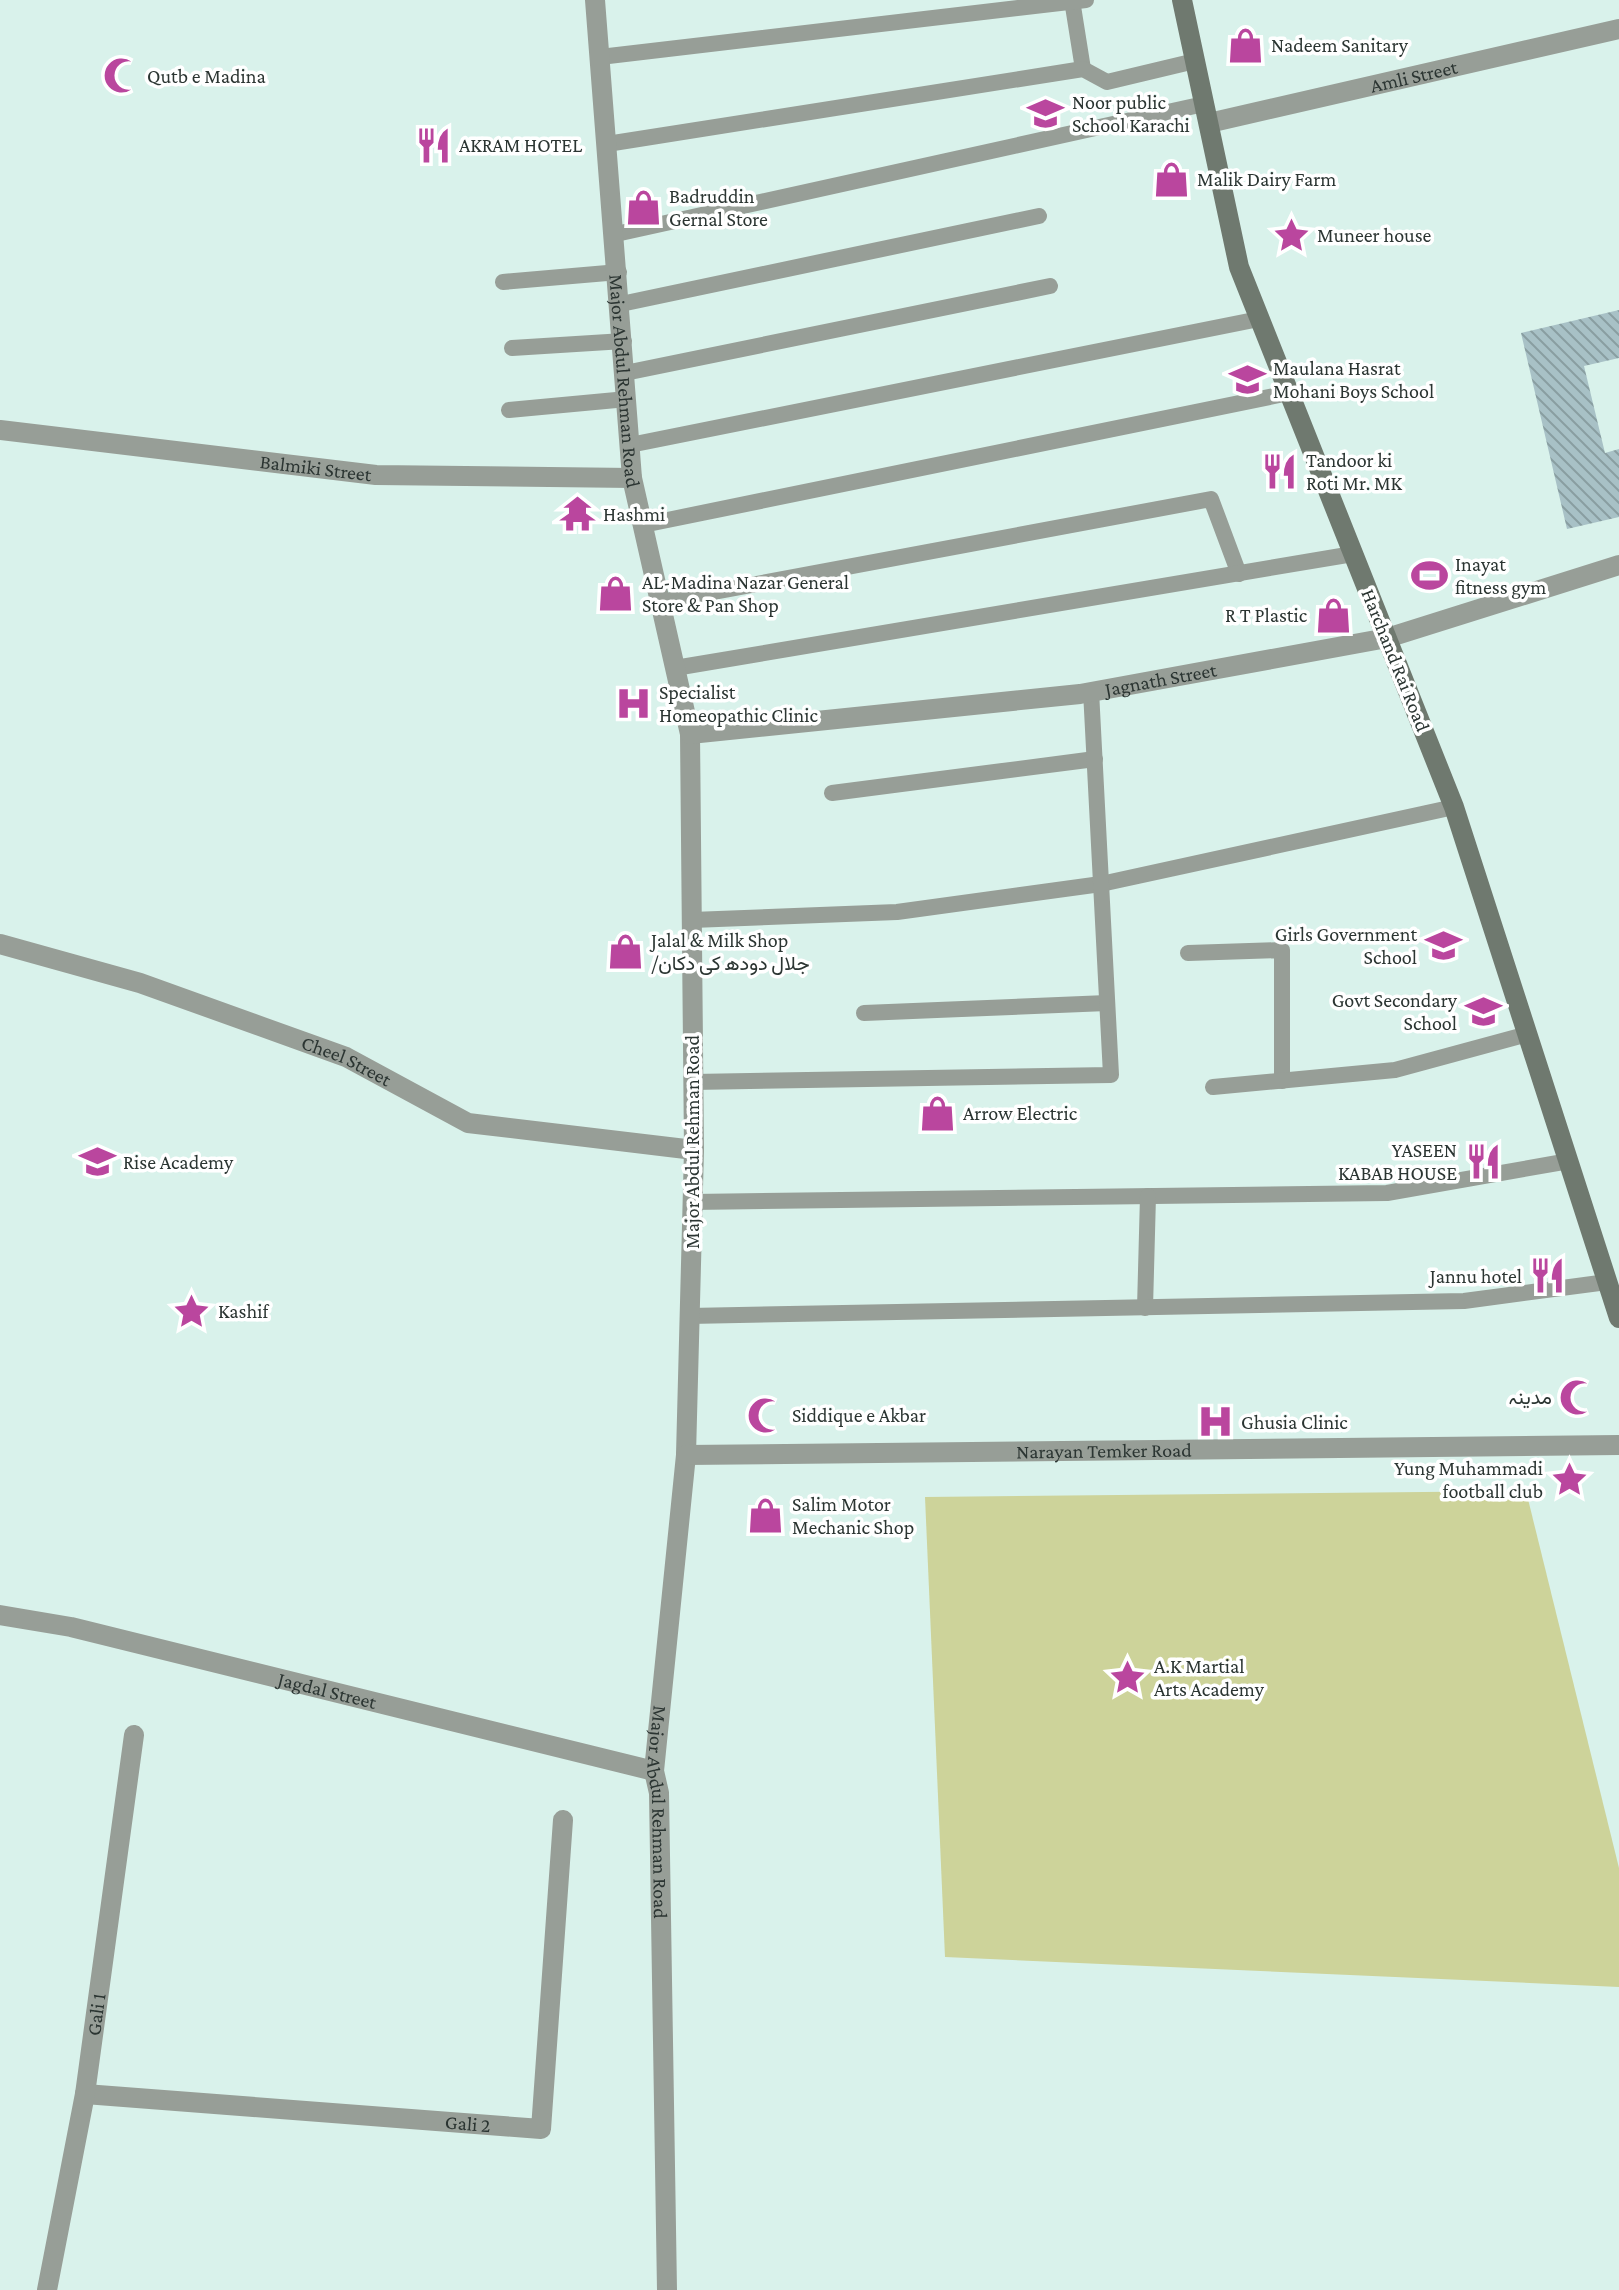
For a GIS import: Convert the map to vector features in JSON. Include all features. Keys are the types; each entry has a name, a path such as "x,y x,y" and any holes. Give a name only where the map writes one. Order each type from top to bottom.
{"main road":[{"name":"Harchand Rai Road","path":"1182,0 1239,267 1454,807 1619,1318"}],"street":[{"name":"Major Abdul Rehman Road","path":"595,0 619,272 632,478 690,734 694,1150 686,1455 654,1771 660,1809 667,2290"},
{"name":"Amli Street","path":"1206,114 1619,29"},
{"name":"Balmiki Street","path":"0,430 376,475 632,478"},
{"name":"Jagnath Street","path":"690,734 1091,691 1387,638 1619,565"},
{"name":"Cheel Street","path":"0,944 140,983 346,1057 468,1123 694,1150"},
{"name":"Narayan Temker Road","path":"686,1455 1619,1445"},
{"name":"Jagdal Street","path":"0,1615 71,1627 654,1771"},
{"name":"Gali 1","path":"47,2290 85,2094 134,1735"},
{"name":"Gali 2","path":"85,2094 541,2129 563,1820"}],"lane":[{"path":"600,57 1077,1 1083,69"},
{"path":"607,144 1083,69 1107,82 1195,61"},
{"path":"616,234 1206,114"},
{"path":"621,304 1039,216"},
{"path":"503,282 619,272"},
{"path":"625,373 1050,286"},
{"path":"630,445 1259,319"},
{"path":"512,348 624,341"},
{"path":"643,525 1289,393"},
{"path":"509,410 627,399"},
{"path":"660,602 1211,499 1239,574"},
{"path":"675,668 1353,554"},
{"path":"693,1082 1111,1075 1091,691"},
{"path":"832,793 1095,759"},
{"path":"692,920 897,912 1101,884 1454,807"},
{"path":"1188,953 1282,950 1282,1081"},
{"path":"864,1013 1107,1003"},
{"path":"1213,1087 1395,1070 1528,1034"},
{"path":"692,1202 1387,1193 1569,1161"},
{"path":"1145,1308 1148,1196"},
{"path":"689,1316 1464,1301 1607,1282"}],"green space":[{"path":"1526,1491 1619,1868 1619,1987 945,1957 925,1497"}],"building":[{"path":"1619,310 1619,358 1584,366 1605,453 1619,449 1619,517 1567,529 1521,333"}],"place":[{"name":"Nadeem Sanitary","path":"1245,45"},
{"name":"Qutb e Madina","path":"121,76"},
{"name":"Noor public School Karachi","path":"1046,114"},
{"name":"AKRAM HOTEL","path":"433,145"},
{"name":"Malik Dairy Farm","path":"1171,179"},
{"name":"Badruddin Gernal Store","path":"643,207"},
{"name":"Muneer house","path":"1291,235"},
{"name":"Maulana Hasrat Mohani Boys School","path":"1247,379"},
{"name":"Tandoor ki Roti Mr. MK","path":"1280,472"},
{"name":"Hashmi","path":"577,514"},
{"name":"Inayat fitness gym","path":"1429,576"},
{"name":"AL-Madina Nazar General Store & Pan Shop","path":"616,594"},
{"name":"R T Plastic","path":"1333,615"},
{"name":"Specialist Homeopathic Clinic","path":"633,704"},
{"name":"Girls Government School","path":"1443,946"},
{"name":"Jalal & Milk Shop /جلال دودھ کی دکان","path":"625,952"},
{"name":"Govt Secondary School","path":"1483,1011"},
{"name":"Arrow Electric","path":"937,1113"},
{"name":"YASEEN KABAB HOUSE","path":"1483,1161"},
{"name":"Rise Academy","path":"97,1162"},
{"name":"Jannu hotel","path":"1548,1276"},
{"name":"Kashif","path":"192,1311"},
{"name":"مدینہ","path":"1578,1397"},
{"name":"Siddique e Akbar","path":"766,1415"},
{"name":"Ghusia Clinic","path":"1215,1422"},
{"name":"Yung Muhammadi football club","path":"1569,1480"},
{"name":"Salim Motor Mechanic Shop","path":"766,1515"},
{"name":"A.K Martial Arts Academy","path":"1128,1677"}]}
